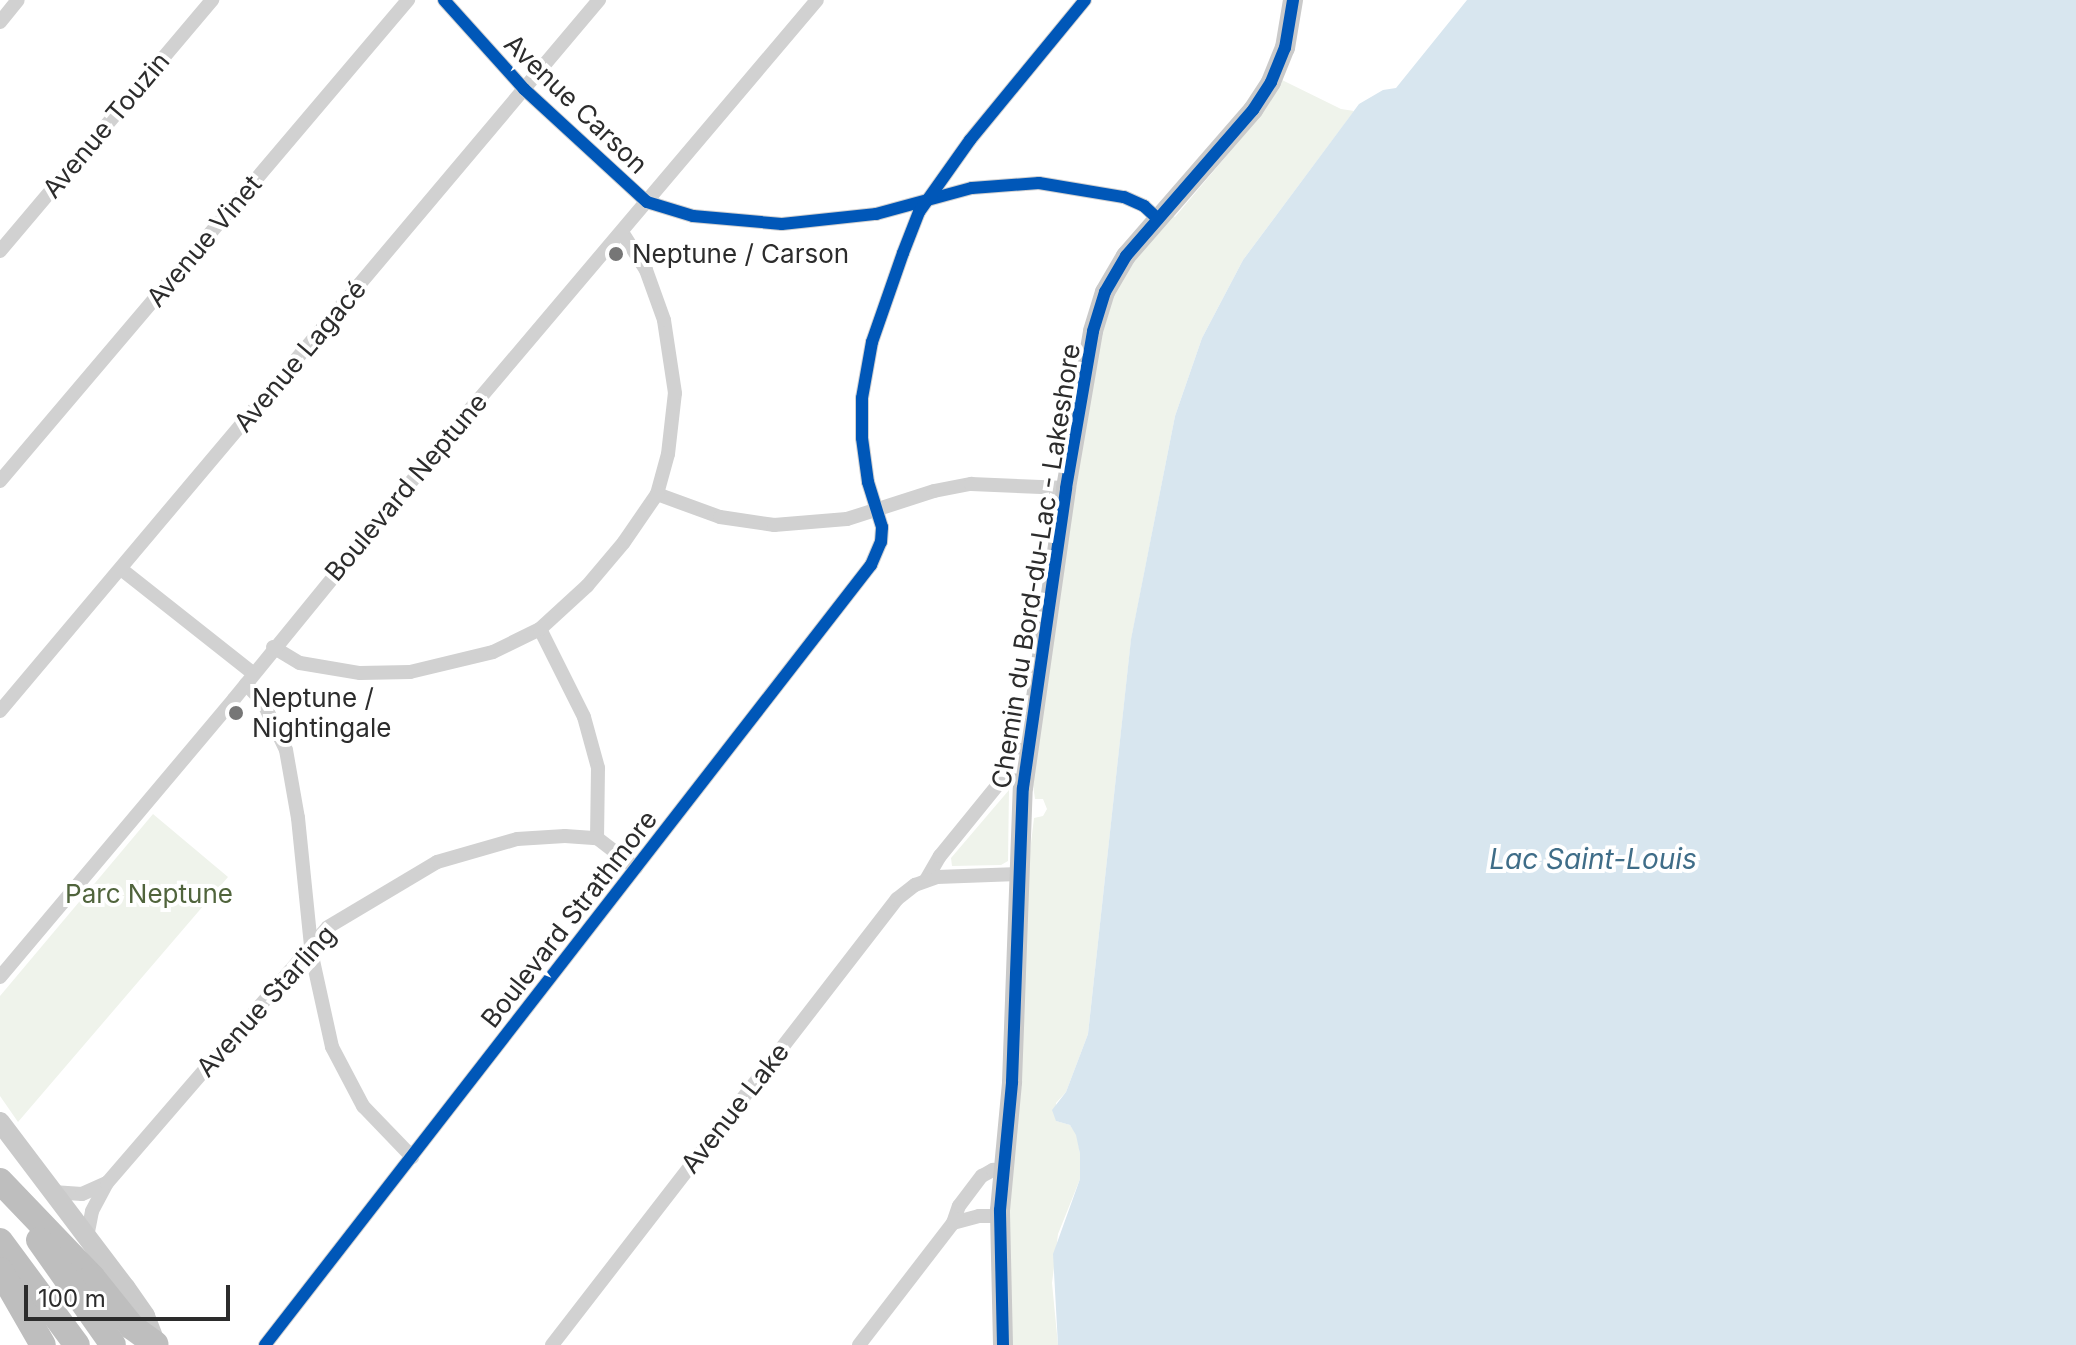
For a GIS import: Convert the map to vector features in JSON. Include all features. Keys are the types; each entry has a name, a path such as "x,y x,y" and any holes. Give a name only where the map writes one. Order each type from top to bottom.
{"highway":[{"path":"0,1183 92,1277 132,1327 156,1344"},
{"path":"0,1183 113,1345"},
{"path":"0,1241 77,1345"},
{"path":"0,1270 43,1345"}],"street":[{"path":"0,22 18,0"},
{"name":"Avenue Touzin","path":"0,251 212,0"},
{"name":"Avenue Vinet","path":"0,481 408,0"},
{"name":"Avenue Carson","path":"444,0 524,89 647,202"},
{"name":"Avenue Lagacé","path":"0,711 599,0"},
{"name":"Boulevard Neptune","path":"0,977 817,0"},
{"name":"Boulevard Strathmore","path":"265,1345 871,565 882,535 862,438 861,411 866,367 903,253 927,201 970,140 1085,0"},
{"name":"Chemin du Bord-du-Lac - Lakeshore","path":"1003,1345 999,1216 1013,1057 1027,749 1066,488 1100,305 1119,267 1253,110 1271,82 1289,35 1293,0"},
{"path":"647,202 693,216 782,224 876,214 972,188 1060,185 1137,202 1158,219"},
{"path":"273,647 289,658 315,665 360,673 410,672 493,652 540,629 587,586 624,542 657,494 668,454 675,393 664,320 646,270 622,232"},
{"path":"657,494 720,517 755,525 829,522 934,491 971,484 1066,488"},
{"path":"121,569 250,679 263,702 286,750 311,945 321,1005 336,1058 371,1116 412,1157"},
{"path":"540,629 584,717 595,755 598,768 597,838 636,868"},
{"name":"Avenue Lake","path":"552,1345 867,936 897,899 926,880 940,856 1027,749"},
{"name":"Avenue Starling","path":"87,1237 92,1211 107,1183 328,927 437,862 517,839 597,838"},
{"path":"926,880 1020,874"},
{"path":"0,1122 145,1316 156,1344"},
{"path":"859,1345 953,1223 959,1206 982,1176 1003,1170"},
{"path":"53,1192 82,1194 107,1183"},
{"path":"953,1223 979,1216 999,1216"}],"green space":[{"path":"1282,80 1341,109 1354,111 1243,260 1202,338 1175,416 1131,640 1088,1034 1066,1092 1056,1103 1056,1121 1070,1125 1077,1135 1080,1154 1080,1179 1058,1234 1052,1283 1058,1345 1012,1345 1008,1206 1029,860 1034,818 1043,816 1047,809 1043,799 1035,799 1033,785 1073,499 1103,327 1115,291 1138,255 1175,217 1260,116"},
{"path":"1009,790 1008,861 1001,865 952,866 951,858"},
{"name":"Parc Neptune","path":"153,814 228,877 18,1122 0,1096 0,996"}],"water":[{"name":"Lac Saint-Louis","path":"1467,0 2076,0 2076,1345 1058,1345 1053,1254 1080,1179 1080,1154 1076,1135 1070,1125 1056,1121 1052,1110 1066,1092 1088,1034 1131,639 1175,416 1202,338 1243,260 1359,104 1383,90 1396,88"}],"cycle path":[{"path":"444,0 524,89 647,202 693,216 782,224 876,214 972,188 1039,183 1124,197 1144,206 1158,219"},
{"path":"265,1345 871,565 881,542 882,527 868,482 862,438 862,398 872,342 903,253 919,212 970,140 1085,0"},
{"path":"1003,1345 1000,1210 1012,1082 1023,788 1066,488 1093,331 1105,292 1126,256 1253,110 1271,82 1285,48 1293,0"}],"place":[{"name":"Neptune / Carson","path":"616,254"},
{"name":"Neptune / Nightingale","path":"236,713"}]}
